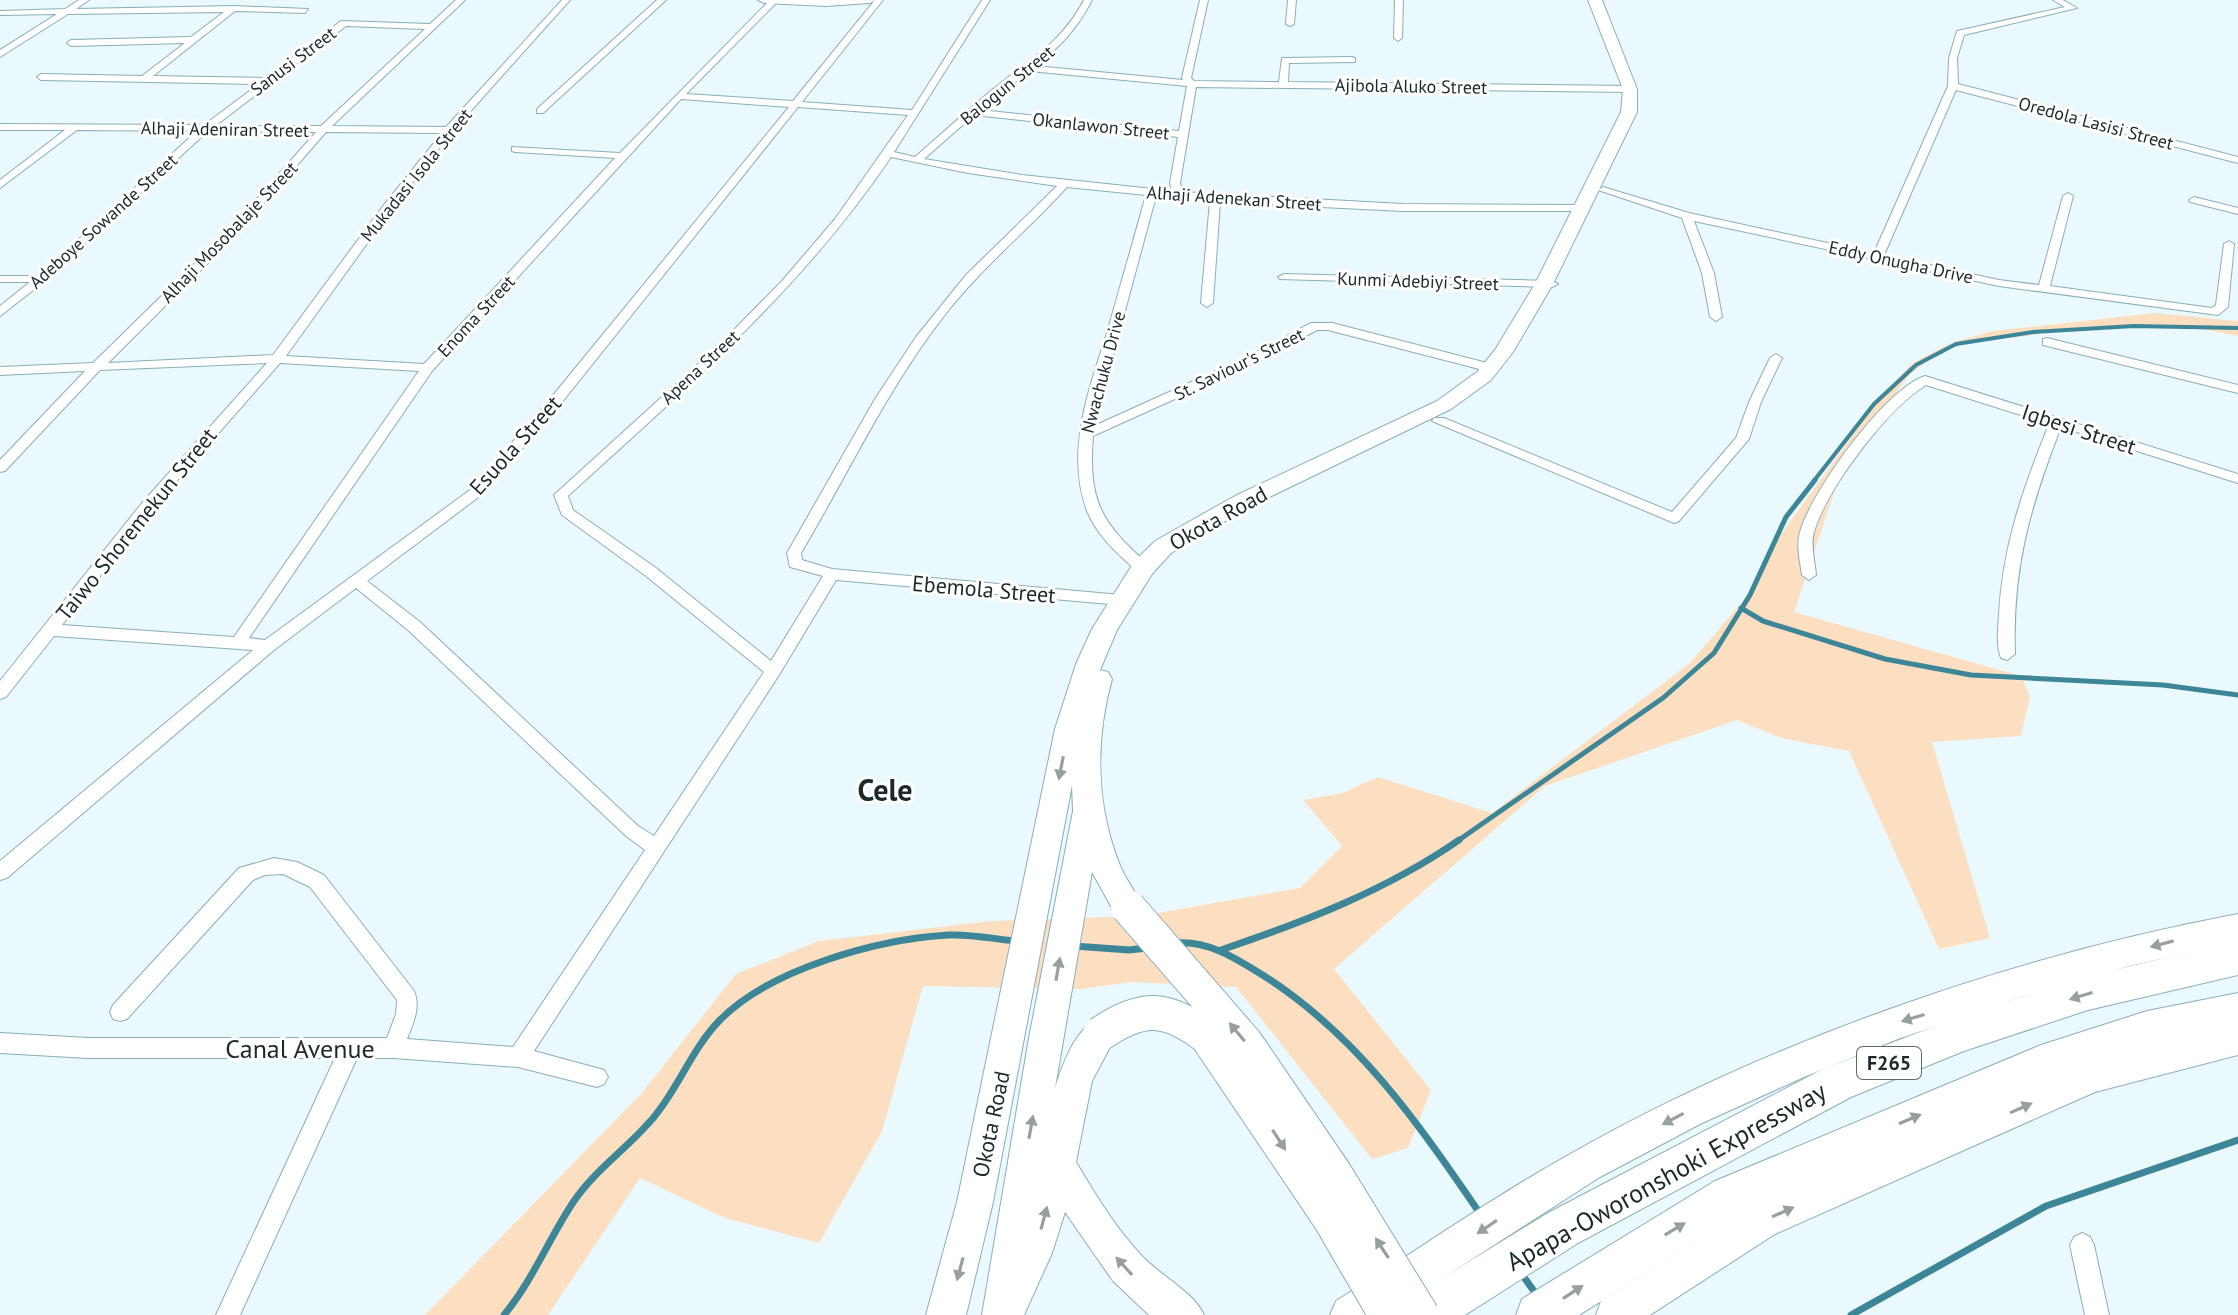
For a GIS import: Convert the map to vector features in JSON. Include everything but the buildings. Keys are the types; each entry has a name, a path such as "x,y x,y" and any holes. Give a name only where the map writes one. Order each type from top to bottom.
{"highway":[{"name":"Apapa-Oworonshoki Expressway","path":"1434,1297 1837,1083 1962,1034 2088,993 2238,958"},
{"name":"Apapa-Oworonshoki Expressway","path":"1538,1315 1730,1196 2041,1064 2147,1029 2238,1011"}],"main road":[{"path":"764,0 870,0"},
{"path":"1595,0 1630,89"},
{"name":"Okota Road","path":"1002,1315 1046,1038 1088,811 1079,730 1120,628 1167,562 1197,540 1464,393 1491,368 1582,235 1630,130 1637,94 1603,0"},
{"name":"Okota Road","path":"946,1315 960,1270 1011,1029 1035,894 1079,730 1089,664 1121,600 1143,568 1163,547 1202,523 1366,449 1439,421 1481,395 1504,372 1524,343 1548,284 1629,112 1630,89"},
{"path":"1088,811 1106,870 1128,907 1246,1043 1342,1184 1434,1297"},
{"name":"Apapa-Oworonshoki Expressway","path":"1361,1313 1434,1297 1538,1193 1681,1114 1761,1077 1891,1025 2038,975 2238,928"},
{"path":"1002,1315 1028,1269 1045,1220 1065,1109 1087,1051 1100,1034 1129,1015 1160,1012 1186,1020 1207,1037 1330,1219 1361,1313"},
{"path":"1618,1313 1762,1221 2092,1076 2238,1039"},
{"path":"1057,1164 1099,1236 1122,1267 1145,1288 1184,1315"}],"street":[{"path":"16,13 37,0"},
{"path":"0,54 85,0"},
{"path":"144,79 246,0"},
{"name":"Alhaji Mosobalaje Street","path":"0,468 96,367 232,233 324,129 461,0"},
{"name":"Mukadasi Isola Street","path":"277,359 387,208 449,130 566,0"},
{"path":"540,111 662,0"},
{"name":"Esuola Street","path":"0,872 268,646 475,493 546,413 648,289 879,0"},
{"name":"Apena Street","path":"773,671 651,572 567,512 561,495 763,307 817,248 872,179 986,0"},
{"name":"Balogun Street","path":"916,161 1075,25 1088,0"},
{"path":"1148,207 1178,197 1175,183 1181,134 1192,84 1186,78 1204,0"},
{"path":"1290,24 1292,0"},
{"path":"1398,38 1399,0"},
{"path":"1878,257 1953,86 1953,58 1960,33 2073,8 2057,0"},
{"name":"Enoma Street","path":"238,643 427,368 623,156 774,1"},
{"path":"0,13 233,9 305,11"},
{"name":"Sanusi Street","path":"205,129 344,23 433,27"},
{"path":"71,43 193,40"},
{"path":"1283,84 1283,63 1289,59 1352,60"},
{"name":"Ajibola Aluko Street","path":"1027,68 1192,84 1630,89"},
{"path":"41,77 265,81"},
{"name":"Oredola Lasisi Street","path":"1953,86 2238,160"},
{"path":"680,96 913,113"},
{"name":"Okanlawon Street","path":"972,112 1181,134"},
{"name":"Alhaji Adeniran Street","path":"0,127 449,130"},
{"path":"0,185 75,127"},
{"name":"Adeboye Sowande Street","path":"0,312 41,279 205,129"},
{"path":"515,149 623,156"},
{"name":"Alhaji Adenekan Street","path":"888,153 916,161 1065,183 1215,200 1474,210 1583,208"},
{"name":"Ebemola Street","path":"1065,183 943,309 912,351 794,553 795,563 840,575 1121,600"},
{"path":"1152,193 1175,183"},
{"name":"Eddy Onugha Drive","path":"1603,190 1687,216 2043,290 2238,315"},
{"name":"Nwachuku Drive","path":"1143,568 1112,540 1100,523 1086,477 1085,435 1152,193"},
{"path":"2043,290 2068,196"},
{"path":"1207,303 1215,200"},
{"path":"2194,200 2238,211"},
{"path":"1687,216 1708,273 1716,317"},
{"path":"2219,311 2229,244"},
{"name":"Kunmi Adebiyi Street","path":"1284,277 1548,284"},
{"path":"0,279 41,279"},
{"name":"St. Saviour's Street","path":"1085,435 1255,358 1315,326 1328,326 1491,368"},
{"path":"2047,342 2238,389"},
{"path":"1439,421 1674,518 1742,439 1776,358"},
{"path":"0,371 277,359 427,368"},
{"name":"Taiwo Shoremekun Street","path":"0,693 147,506 277,359"},
{"name":"Igbesi Street","path":"1809,575 1806,533 1840,471 1886,413 1920,381 1937,382 2238,482"},
{"path":"2007,654 2005,615 2013,543 2029,491 2056,423"},
{"path":"518,1057 840,575"},
{"path":"356,580 414,626 632,831 656,848"},
{"path":"50,630 268,646"},
{"path":"120,1012 246,874 262,866 279,864 299,868 317,881 407,998 406,1014 394,1048"},
{"name":"Canal Avenue","path":"0,1043 88,1048 394,1048 518,1057 597,1077"},
{"path":"228,1315 351,1047"},
{"path":"2082,1245 2097,1315"}],"shaded area":[{"path":"2155,313 2238,321 2238,336 2182,325 2062,329 2027,336 1954,342 1993,331"},
{"path":"1953,342 1910,374 1843,466 1794,612 2021,676 2030,697 2021,736 1932,742 1990,938 1939,949 1849,751 1781,738 1737,720 1545,786 1334,969 1431,1090 1408,1148 1372,1159 1236,987 1132,982 1080,989 923,986 882,1131 819,1243 725,1218 640,1178 548,1315 425,1315 641,1094 736,974 819,941 992,921 1140,916 1300,888 1342,846 1303,800 1343,793 1378,777 1492,813 1690,663 1748,595 1782,533 1876,403 1911,364"}],"waterway":[{"path":"1813,482 1874,404 1916,365 1956,344 2033,332 2134,326 2238,328"},
{"path":"1742,608 1786,517 1815,480"},
{"path":"1456,842 1663,698 1714,653 1742,608"},
{"path":"1742,608 1763,621 1885,659 1971,675 2163,685 2238,695"},
{"path":"1221,950 1344,903 1403,874 1456,842"},
{"path":"504,1315 524,1288 583,1189 654,1117 709,1032 740,1003 795,972 858,950 949,935 1016,941"},
{"path":"1177,943 1200,945 1231,957 1261,974 1327,1024 1356,1052 1409,1114 1481,1215"},
{"path":"1074,946 1129,950 1147,948"},
{"path":"1851,1315 2046,1206 2238,1140"},
{"path":"1521,1273 1536,1294"}],"district":[{"name":"Cele","path":"885,789"}]}
